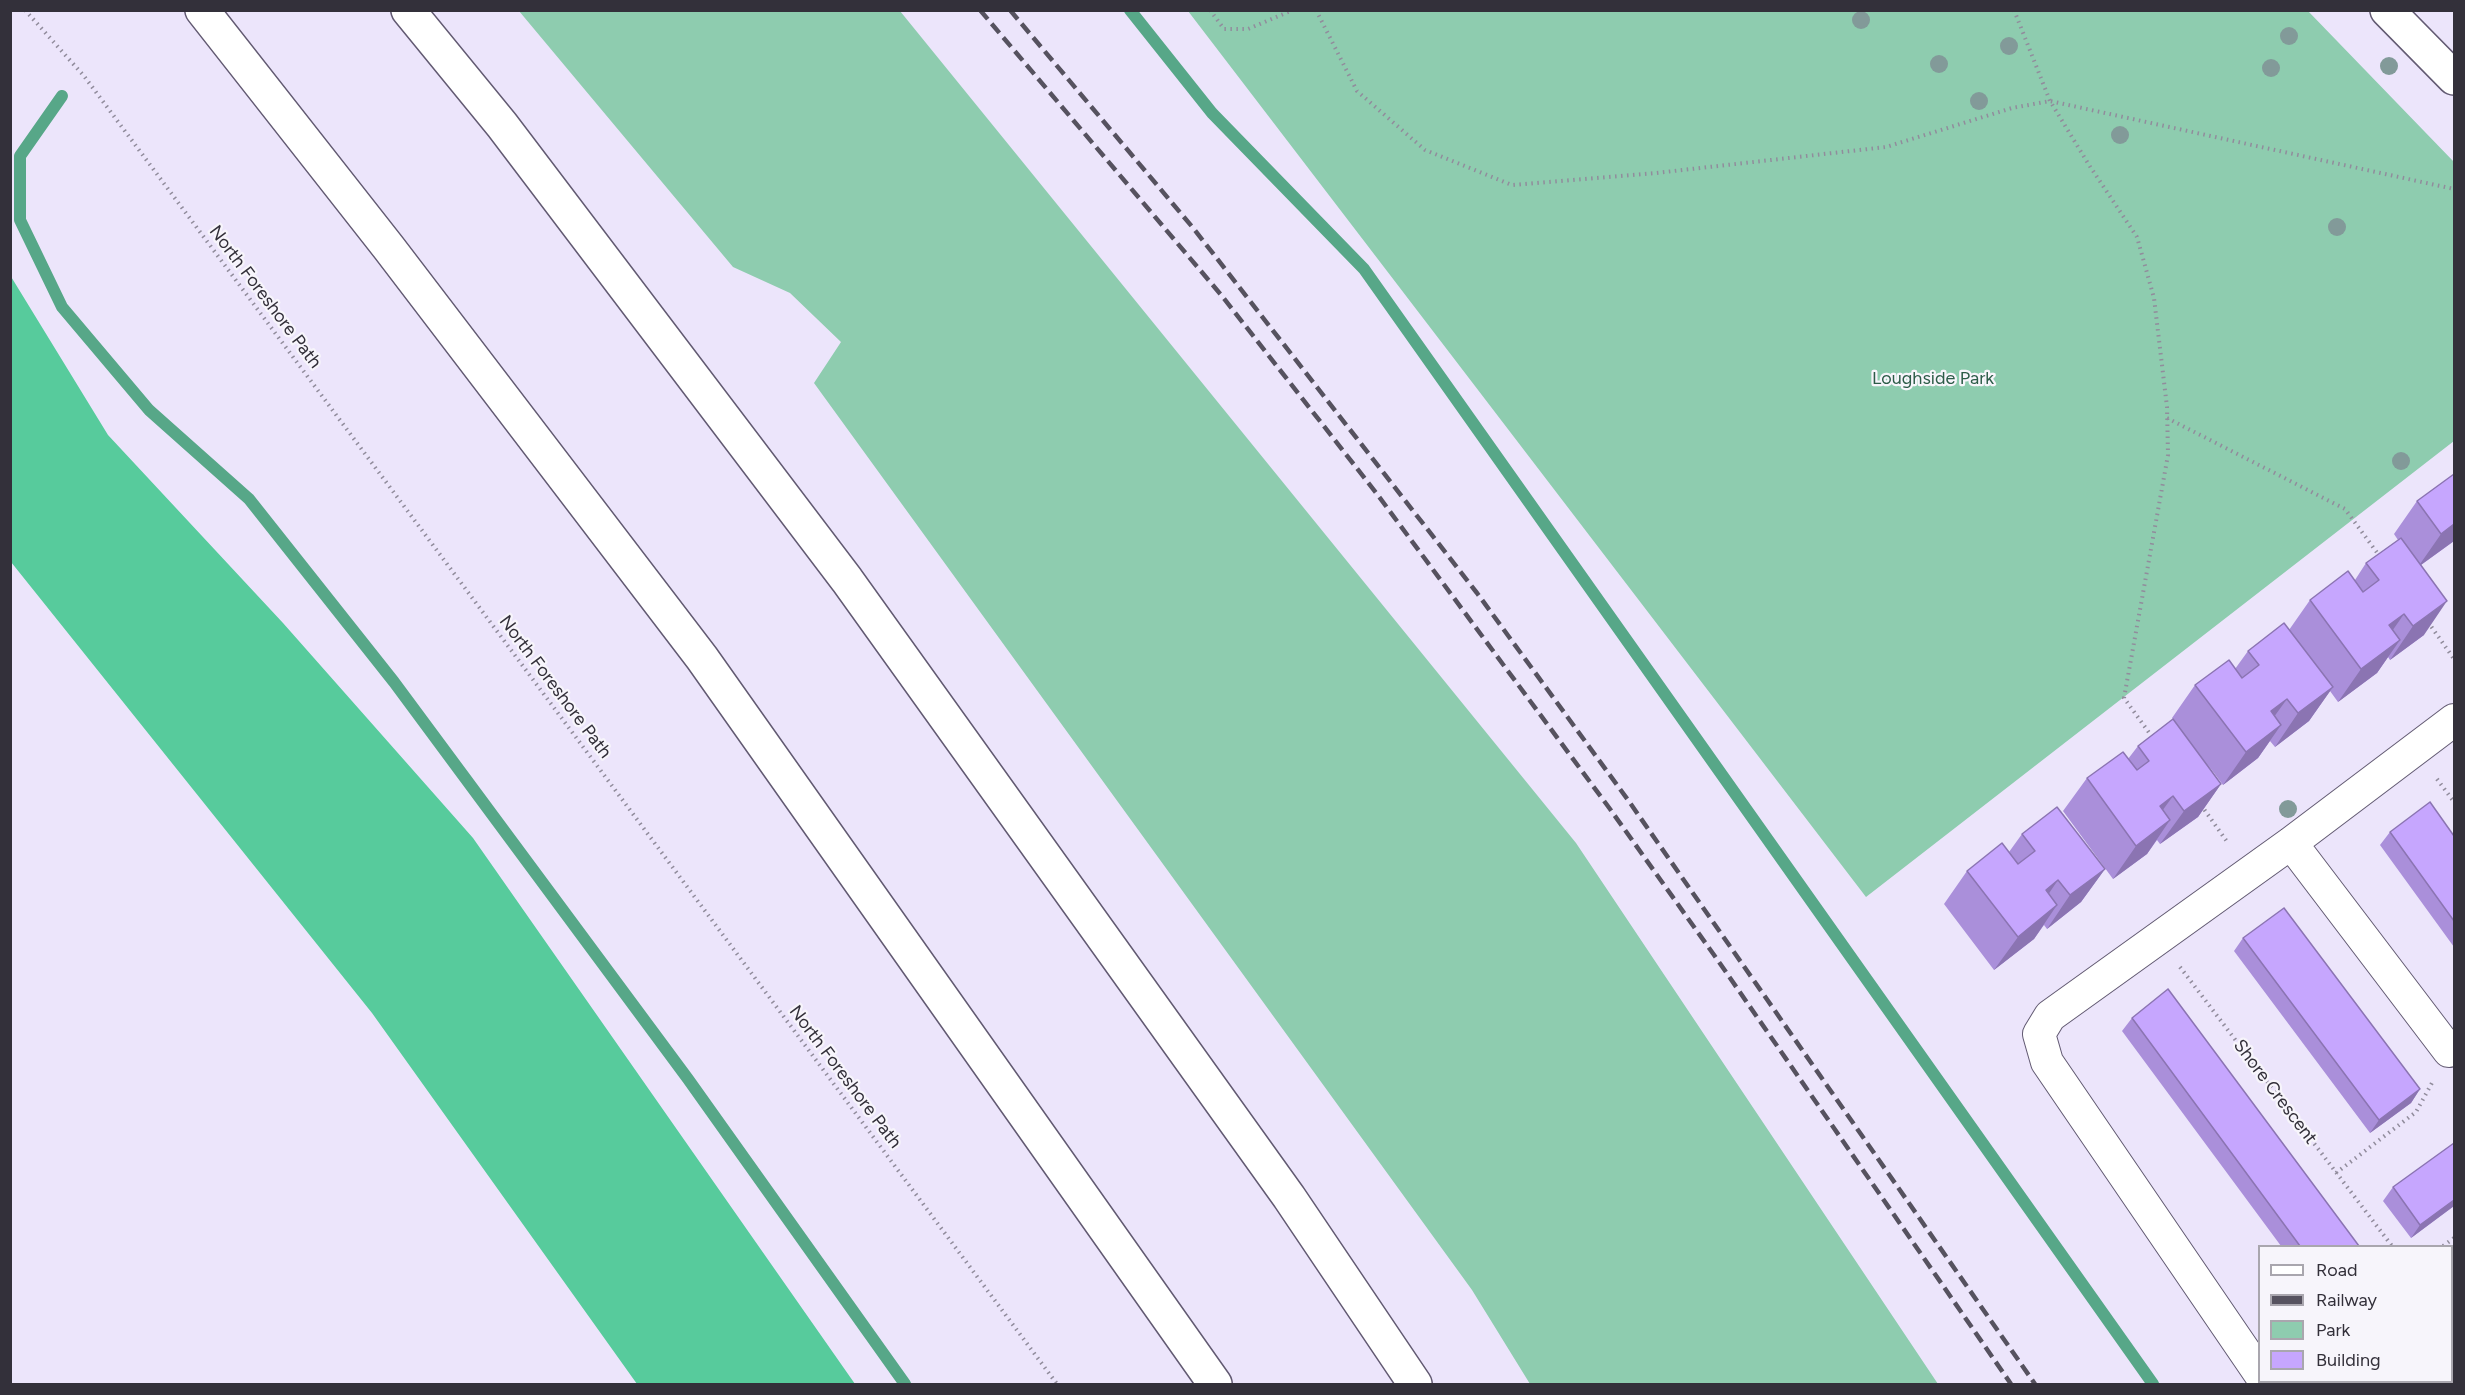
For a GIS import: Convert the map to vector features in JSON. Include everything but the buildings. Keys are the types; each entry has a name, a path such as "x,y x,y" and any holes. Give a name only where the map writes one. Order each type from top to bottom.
{"main road":[{"path":"202,10 389,248 702,658 1215,1384"},
{"path":"408,10 502,124 847,580 1289,1197 1415,1384"},
{"path":"2387,10 2454,78"}],"street":[{"path":"2258,1373 2047,1062 2039,1034 2050,1016 2291,843 2454,720"},
{"path":"2291,843 2449,1051"}],"path":[{"name":"North Foreshore Path","path":"25,10 84,76 1057,1384"},
{"path":"1210,10 1224,30 1248,29 1293,10"},
{"path":"1316,10 1356,91 1425,150 1512,185 1656,173 1886,147 2012,108 2050,101 2454,189"},
{"path":"2014,10 2050,101 2137,237 2154,298 2167,418 2168,455 2124,698 2159,746"},
{"path":"2167,418 2345,509 2386,565"},
{"path":"2427,621 2454,659"},
{"path":"2194,795 2250,873"},
{"name":"Shore Crescent","path":"2158,938 2391,1245"},
{"path":"2336,1173 2416,1112 2449,1051"}],"green space":[{"path":"519,11 900,11 1576,843 1938,1384 1530,1384 1472,1290 814,383 841,342 790,293 733,267"},
{"name":"Loughside Park","path":"1188,11 2308,11 2454,162 2454,441 1866,897"},
{"path":"10,275 108,435 283,623 473,838 855,1384 637,1384 372,1013 11,562"}],"waterway":[{"path":"1130,10 1212,113 1364,269 2153,1384"},
{"path":"62,96 20,156 20,220 62,307 149,410 249,499 394,682 688,1079 905,1384"}],"railway":[{"path":"980,10 1222,296 1377,494 1610,809 1719,962 2011,1384"},
{"path":"1010,10 1194,229 1477,593 1628,800 2035,1384"}]}
